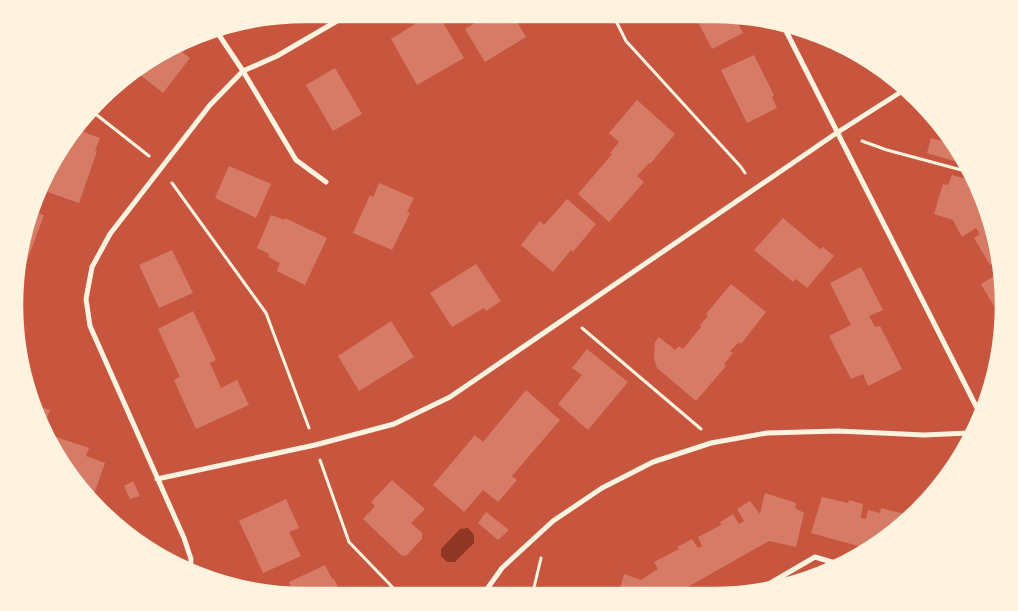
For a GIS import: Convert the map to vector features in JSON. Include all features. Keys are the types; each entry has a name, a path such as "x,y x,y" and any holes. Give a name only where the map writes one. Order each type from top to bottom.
{"street":[{"path":"191,564 191,559 184,538 90,326 86,299 92,267 110,234 210,106 243,72 278,56 335,22"},
{"path":"788,33 976,407"},
{"path":"220,36 296,160 326,182"},
{"path":"157,479 315,445 394,424 450,397 838,132 899,93"},
{"path":"488,588 502,568 553,521 602,488 653,462 711,443 767,432 838,431 924,435 965,433"},
{"path":"772,582 815,557 832,562"}],"path":[{"path":"616,22 626,41 741,166 755,189"},
{"path":"97,115 163,166 175,190 266,312 349,542 393,588"},
{"path":"838,132 887,150 961,170"},
{"path":"568,316 698,425 711,443"},
{"path":"534,588 541,558"}],"shaded area":[{"path":"468,528 474,535 474,543 455,562 447,562 441,556 441,549 460,529"}],"building":[{"path":"414,22 443,22 464,58 417,85 391,39 415,24"},
{"path":"476,22 517,22 526,37 485,62 465,29"},
{"path":"698,22 738,24 743,33 712,49"},
{"path":"181,51 190,58 163,93 141,75"},
{"path":"754,55 774,95 772,97 777,108 747,123 721,70"},
{"path":"335,68 362,114 333,131 306,85"},
{"path":"637,100 675,134 650,164 637,176 644,182 609,222 578,194 612,154 610,153 619,142 609,133"},
{"path":"82,131 100,138 79,203 47,192 60,164"},
{"path":"931,138 943,142 957,162 927,153"},
{"path":"229,166 271,184 256,218 215,198"},
{"path":"952,175 966,179 986,232 992,264 990,265 974,238 980,234 976,228 962,237 953,220 934,214 943,184 948,185"},
{"path":"379,183 414,198 407,212 410,213 392,250 353,233 370,195 373,197"},
{"path":"567,199 596,224 573,252 571,250 553,272 521,245 540,221 544,225"},
{"path":"39,213 44,215 26,265 32,232"},
{"path":"271,215 284,220 285,218 327,238 305,285 277,271 280,263 268,257 269,254 257,248"},
{"path":"783,218 820,249 823,247 834,256 807,288 796,279 793,282 754,250"},
{"path":"172,250 193,293 159,308 139,265"},
{"path":"476,264 501,301 486,311 484,308 452,327 430,293"},
{"path":"861,267 883,310 869,316 875,327 880,326 902,369 868,386 863,374 851,379 829,336 851,325 830,283"},
{"path":"994,276 996,309 981,284"},
{"path":"731,284 766,312 741,344 739,342 730,351 733,353 724,364 726,366 696,401 657,368 654,359 655,342 659,337 675,350 679,346 683,349 701,327 700,325 708,316 706,314"},
{"path":"193,311 216,360 210,363 221,388 237,380 249,405 196,429 174,380 180,377 158,329"},
{"path":"391,321 414,357 359,391 338,356"},
{"path":"587,349 628,382 588,430 558,404 582,375 572,368"},
{"path":"526,390 560,420 512,476 517,480 498,502 483,490 464,512 433,485 475,435 483,442"},
{"path":"42,407 50,410 46,419"},
{"path":"55,437 89,448 86,456 105,463 94,493 70,463"},
{"path":"392,480 425,509 411,523 422,533 422,539 406,556 401,555 363,519 375,506 371,502"},
{"path":"133,481 140,496 130,499 124,486"},
{"path":"765,493 796,503 795,508 804,513 796,547 769,541 686,588 620,588 624,574 641,580 658,569 654,562 679,549 677,547 692,539 698,548 702,546 698,537 721,525 720,522 733,514 739,524 744,521 737,509 750,501 760,514"},
{"path":"822,497 848,503 849,500 863,504 861,518 866,519 868,510 880,513 881,508 904,514 861,547 811,533"},
{"path":"286,499 299,528 289,532 301,556 263,573 239,521"},
{"path":"486,512 509,530 498,540 478,523"},
{"path":"325,565 338,588 291,588 289,582"}]}
